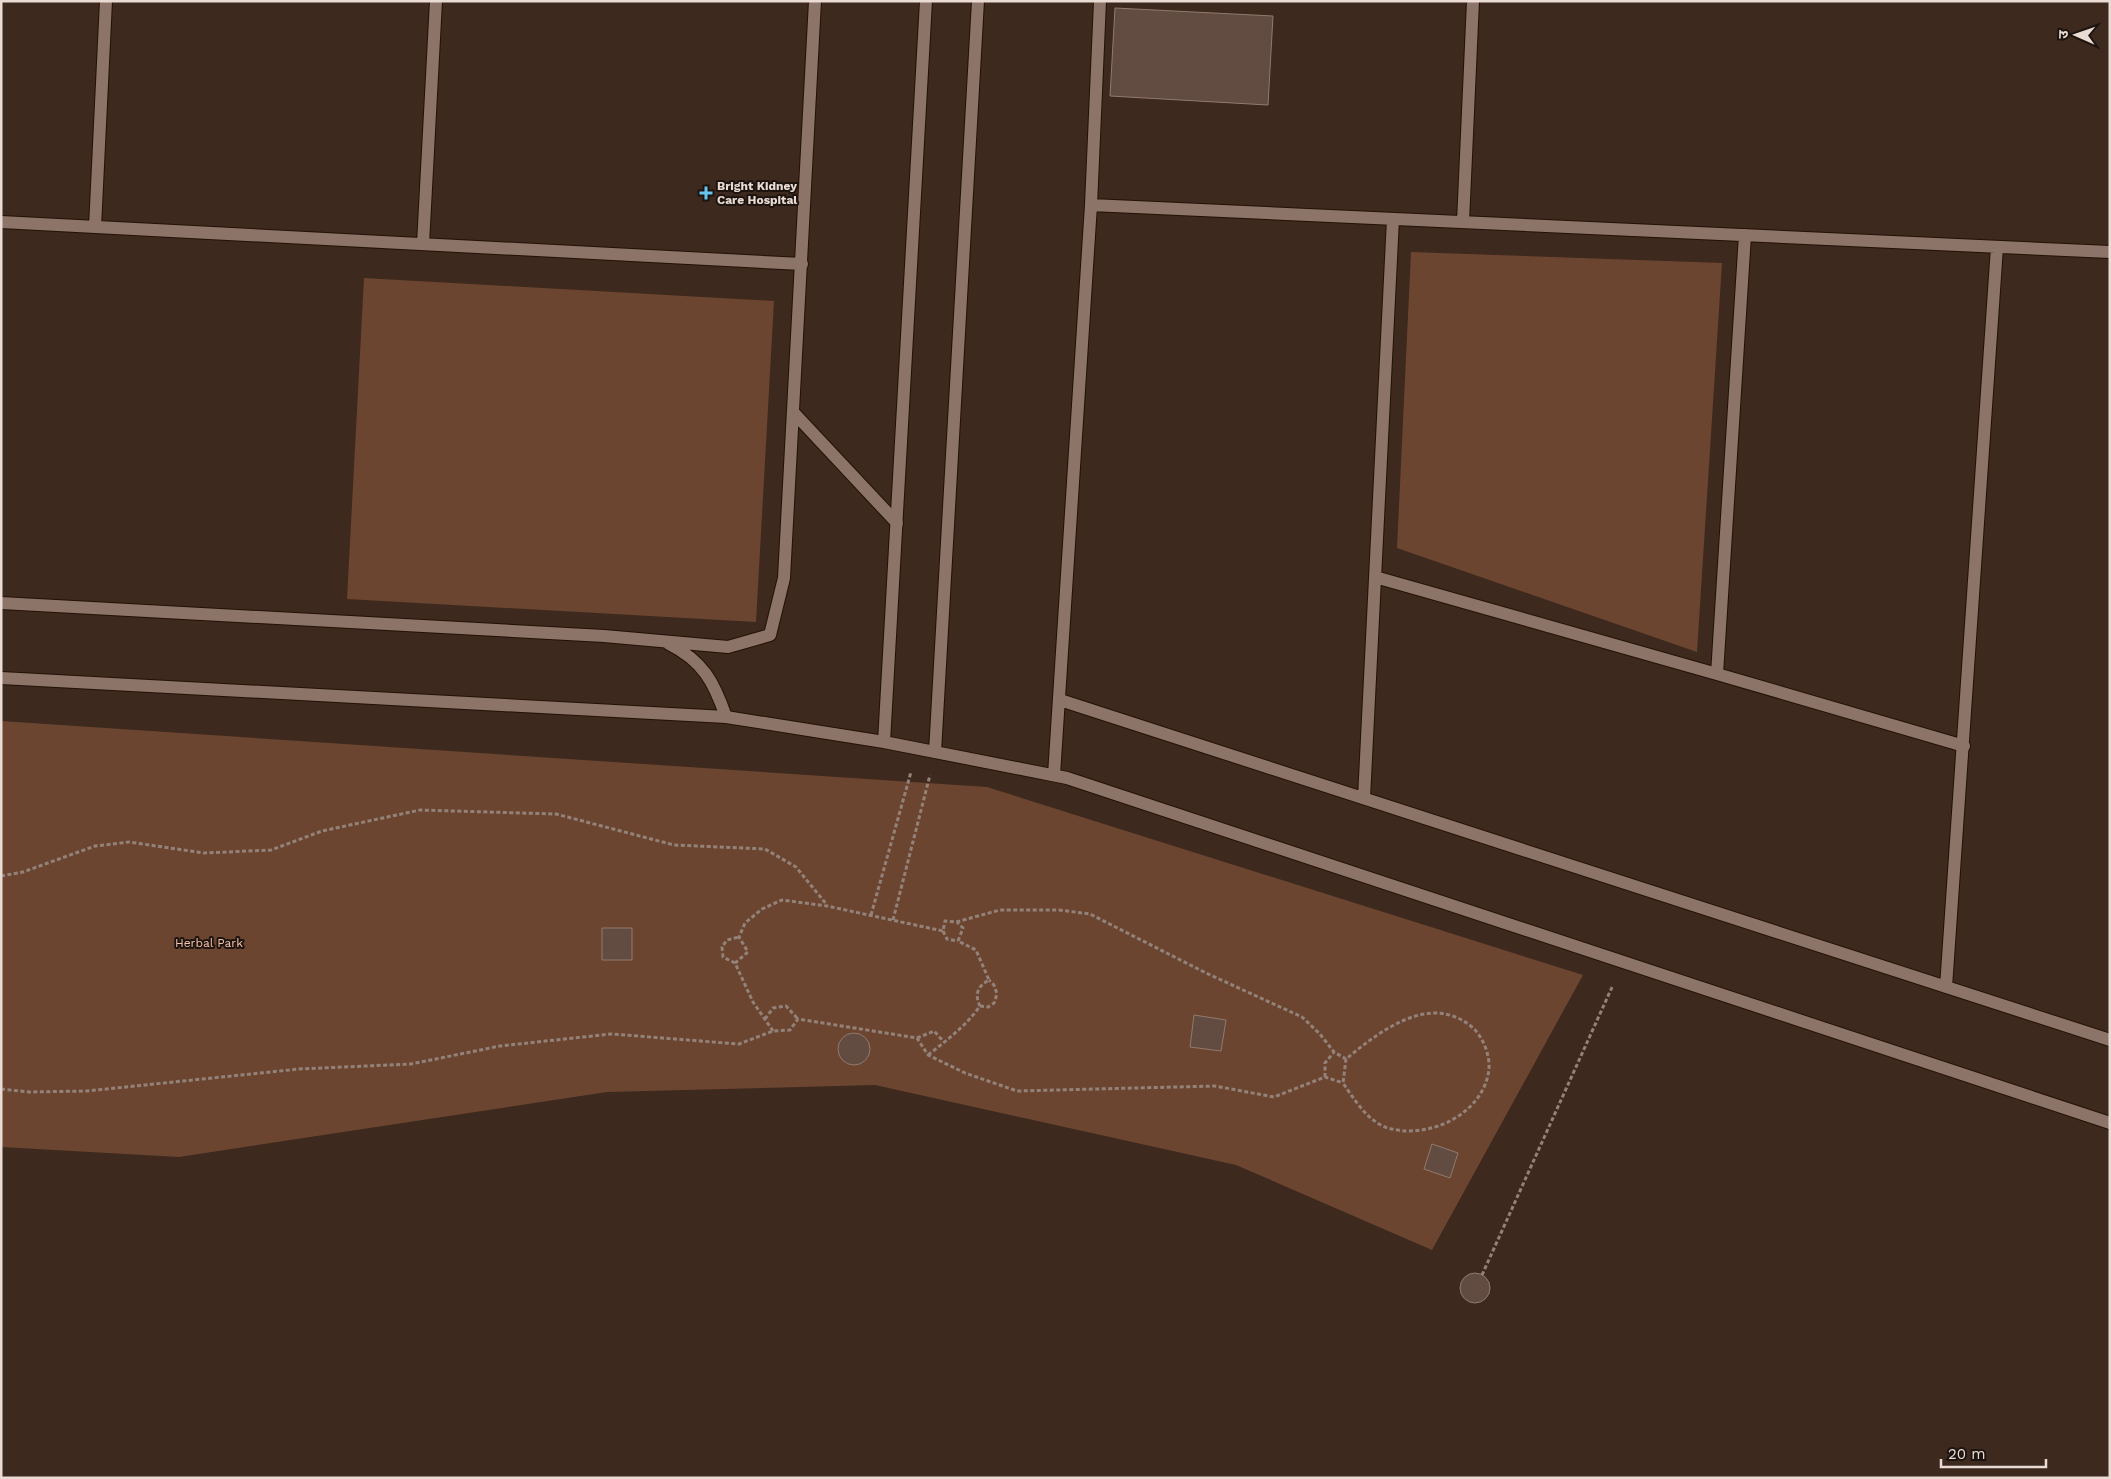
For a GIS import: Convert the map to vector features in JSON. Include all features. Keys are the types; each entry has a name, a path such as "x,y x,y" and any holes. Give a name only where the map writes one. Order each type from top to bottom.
{"street":[{"path":"95,227 106,1"},
{"path":"423,244 436,1"},
{"path":"1,604 660,640 728,647 770,636 784,578 815,1"},
{"path":"884,742 926,1"},
{"path":"935,752 978,1"},
{"path":"1054,775 1091,205 1100,1"},
{"path":"1462,222 1473,1"},
{"path":"1091,205 2110,252"},
{"path":"1364,798 1393,219"},
{"path":"1,222 802,264"},
{"path":"1717,674 1744,235"},
{"path":"1946,987 1997,247"},
{"path":"794,413 897,523"},
{"path":"1375,577 1964,746"},
{"path":"660,640 687,653 700,664 718,694 726,717"},
{"path":"1,678 726,717 884,742 1054,775 2110,1123"},
{"path":"1060,700 2110,1040"}],"path":[{"path":"871,916 908,789 915,748"},
{"path":"893,920 935,752"},
{"path":"1,876 23,872 95,846 129,842 204,853 271,850 322,831 420,810 556,814 674,845 765,849 796,867 827,906"},
{"path":"773,1031 753,1002 735,963 723,957 722,947 727,940 738,937 745,923 762,909 782,900 827,906 943,931"},
{"path":"980,1006 988,1007 994,1004 997,994 994,985 988,980 976,950 958,941 947,939 943,931 945,921 956,922 1000,910 1059,910 1090,914 1206,973 1302,1017 1320,1034 1334,1052 1346,1059"},
{"path":"956,922 963,928 958,941"},
{"path":"735,963 748,952 738,937"},
{"path":"1482,1275 1624,962"},
{"path":"980,1006 977,992 980,985 988,980"},
{"path":"765,1019 773,1008 786,1006 798,1019 917,1038 934,1031 944,1042"},
{"path":"928,1055 964,1026 980,1006"},
{"path":"917,1038 928,1055 965,1073 1017,1091 1215,1086 1274,1096 1325,1077 1343,1083 1371,1118 1388,1128 1427,1131 1457,1118 1482,1093 1489,1067 1482,1036 1465,1021 1439,1013 1411,1016 1378,1032 1346,1059 1343,1083"},
{"path":"1,1089 29,1092 87,1091 299,1068 411,1064 500,1046 611,1034 740,1044 773,1031 790,1030 798,1019"},
{"path":"1325,1077 1325,1064 1334,1052"}],"green space":[{"path":"1411,252 1722,263 1697,652 1397,548"},
{"path":"364,278 774,301 756,622 347,599"},
{"name":"Herbal Park","path":"1,721 987,787 1583,975 1432,1250 1236,1165 875,1085 607,1092 179,1157 1,1147"}],"building":[{"path":"1115,8 1273,16 1268,105 1110,96"},
{"path":"602,928 632,928 632,960 602,960"},
{"path":"1194,1015 1226,1020 1221,1051 1190,1047"},
{"path":"854,1033 860,1034 865,1038 869,1043 869,1055 865,1060 860,1064 854,1065 848,1064 843,1060 839,1055 838,1049 839,1043 843,1038 848,1034"},
{"path":"1432,1144 1458,1153 1450,1178 1424,1169"},
{"path":"1475,1273 1486,1277 1490,1288 1486,1299 1475,1303 1464,1299 1460,1288 1464,1277"}],"place":[{"name":"Bright Kidney Care Hospital","path":"706,193"}]}
